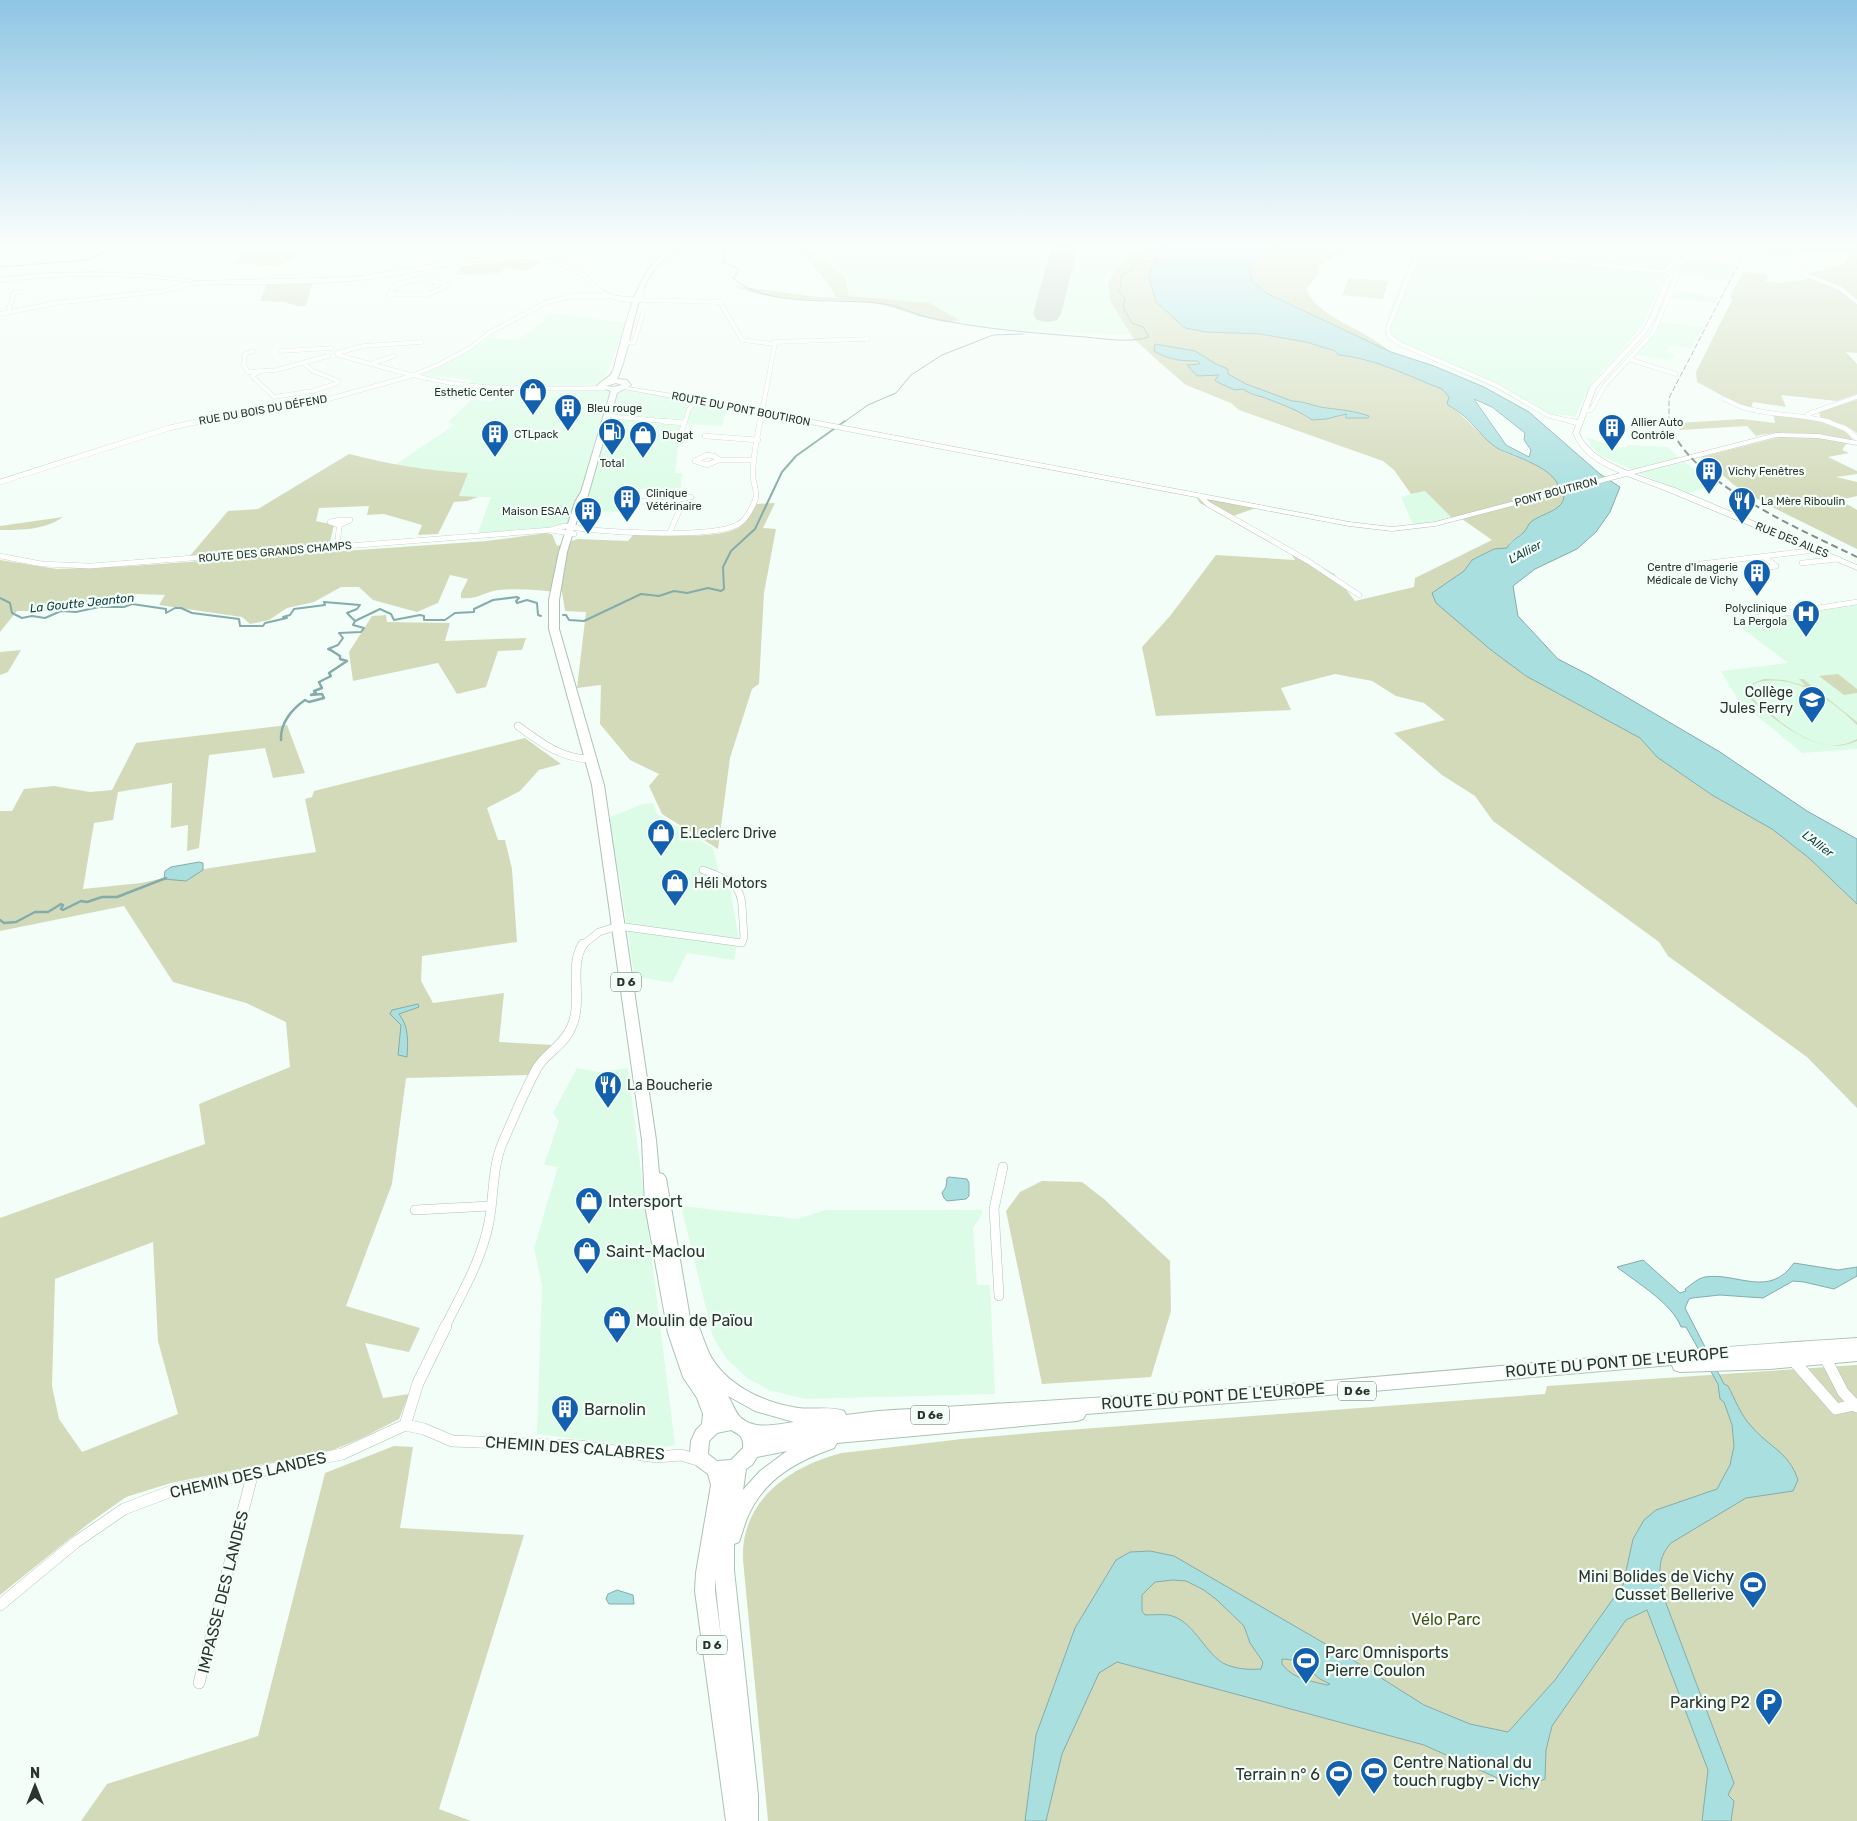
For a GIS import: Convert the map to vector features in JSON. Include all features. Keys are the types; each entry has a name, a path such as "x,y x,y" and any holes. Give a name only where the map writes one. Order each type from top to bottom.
{"main road":[{"name":"D 6","path":"602,430 610,392 605,385 613,378 617,371 633,331"},
{"path":"1630,473 1586,448 1576,435 1588,401 1643,331"},
{"name":"D 6","path":"627,343 620,378 624,386 614,392 557,583 554,600 554,629 574,717 588,759 602,824 649,1140 653,1205 676,1333 692,1377 705,1396 712,1414 704,1434"},
{"path":"605,385 624,386"},
{"path":"608,414 618,392 624,386"},
{"name":"ROUTE DU PONT BOUTIRON","path":"624,386 1200,496"},
{"name":"PONT BOUTIRON","path":"1200,496 1349,524 1392,529 1421,527 1776,435 1818,436 1857,444"},
{"path":"1650,468 1651,475 1661,486"},
{"name":"RUE DES AILES","path":"1630,473 1672,490"},
{"name":"RUE DES AILES","path":"1630,473 1857,568"},
{"name":"D 6","path":"649,1140 658,1175 687,1347 701,1371 714,1385 733,1422"},
{"path":"680,1298 697,1346 709,1366 729,1387 752,1402 798,1415 878,1418"},
{"name":"ROUTE DU PONT DE L'EUROPE","path":"752,1450 794,1442 937,1426 1644,1368 1813,1353 1857,1345"},
{"name":"ROUTE DU PONT DE L'EUROPE","path":"750,1432 766,1433 878,1418 1210,1397 1813,1353 1857,1354"},
{"path":"733,1422 750,1432 753,1441 752,1450 746,1460 737,1466 727,1469 710,1465 698,1452 704,1434 721,1423 733,1422"},
{"path":"724,1570 731,1540 742,1510 764,1479 786,1461 824,1444 937,1426"},
{"name":"D 6","path":"710,1465 720,1485 706,1573 706,1591 737,1821"},
{"name":"D 6","path":"737,1466 736,1482 725,1538 724,1570 747,1795 747,1821"}],"street":[{"name":"RUE DU BOIS DU DÉFEND","path":"0,482 169,428 228,415 311,404 411,376 440,364 470,348 493,331"},
{"path":"737,331 742,340 751,342 868,339"},
{"path":"1388,331 1389,336 1400,344 1496,385 1555,418 1582,417 1591,410 1605,385 1654,331"},
{"path":"303,363 313,371 338,381 338,383 313,391 274,397 252,376 257,373 303,363 363,346 422,342"},
{"name":"ROUTE DES GRANDS CHAMPS","path":"0,556 42,564 90,566 337,547 413,538 551,530 720,531 739,525 753,504 756,495 753,478 754,460 761,413 776,344 774,342"},
{"path":"280,351 333,346 330,355"},
{"path":"253,351 245,354 244,366 246,371 257,373"},
{"path":"338,354 411,376 480,387 571,390 605,385"},
{"path":"370,364 394,356"},
{"path":"1628,359 1676,374"},
{"path":"1808,417 1808,414 1857,397"},
{"path":"1724,398 1743,407 1808,417 1844,427 1857,438"},
{"path":"679,439 690,409 698,400"},
{"path":"608,414 616,417 684,422"},
{"path":"705,436 758,440"},
{"path":"719,460 754,460"},
{"path":"1200,496 1208,504 1315,566 1359,595"},
{"path":"627,501 666,502 691,497"},
{"path":"666,502 677,506 679,511 670,532"},
{"path":"337,547 340,523"},
{"path":"1679,582 1680,573 1700,564 1816,550"},
{"path":"1763,556 1776,566 1771,567"},
{"path":"1802,563 1838,559"},
{"path":"1753,618 1857,602"},
{"path":"518,726 554,751 572,759 588,759"},
{"path":"405,1425 418,1383 478,1260 485,1240 497,1160 502,1144 538,1067 564,1041 572,1027 578,996 576,962 578,953 583,944 599,932 618,926 742,942 744,937 740,892 737,886 724,878 703,870"},
{"path":"999,1296 994,1209 1003,1167"},
{"path":"415,1210 490,1206"},
{"path":"1813,1353 1856,1406"},
{"path":"1813,1353 1836,1409 1856,1406"},
{"name":"CHEMIN DES CALABRES","path":"405,1425 424,1429 452,1441 580,1446 657,1457 681,1455 710,1465"},
{"name":"CHEMIN DES LANDES","path":"0,1605 76,1542 124,1509 177,1489 342,1454 405,1425"},
{"name":"CHEMIN DES CALABRES","path":"681,1455 704,1434"},
{"name":"IMPASSE DES LANDES","path":"199,1682 253,1472"}],"shaded area":[{"path":"531,331 623,331 606,377 613,386 727,407 722,426 687,424 678,448 675,473 682,473 681,488 624,489 629,498 621,512 586,511 583,520 547,528 478,533 491,497 459,497 468,473 428,471 395,465 454,425 448,422 471,400 492,401 502,389 463,386 473,380 421,374 483,343 489,338 517,340"},
{"path":"1039,331 1129,331 1131,334"},
{"path":"1385,331 1638,331 1593,382 1575,416 1541,414 1524,402 1406,348 1384,334"},
{"path":"1657,331 1701,331 1691,348 1670,346 1666,352 1675,354 1670,361 1635,355"},
{"path":"1587,438 1624,448 1629,445 1668,447 1679,458 1714,484 1719,485 1687,493 1672,488 1600,455 1591,446"},
{"path":"1425,491 1452,518 1414,526 1401,497"},
{"name":"Collège Jules Ferry","path":"1857,604 1857,749 1802,753 1738,700 1721,671 1788,663 1735,623"},
{"path":"653,803 657,814 713,848 719,873 730,887 738,936 734,960 687,953 672,983 634,976 622,893 608,818 642,804"},
{"path":"577,1068 599,1072 628,1068 675,1445 655,1449 537,1434 542,1285 534,1248 558,1167 544,1165 559,1121 553,1113"},
{"path":"681,1206 798,1219 825,1210 982,1210 982,1214 973,1228 977,1285 990,1285 995,1394 805,1399 769,1390 747,1378 726,1358 713,1337"}],"green space":[{"path":"1129,331 1205,331 1276,336 1315,343 1338,355 1365,360 1404,373 1442,389 1449,397 1447,404 1494,446 1501,451 1542,468 1556,481 1559,490 1452,518 1425,491 1411,494 1394,470 1383,461 1239,410 1231,403 1186,385 1133,338"},
{"path":"1346,331 1358,331 1391,352"},
{"path":"1717,331 1857,331 1857,353 1846,352 1857,364 1857,394 1837,401 1781,395 1786,407 1753,402 1751,408 1743,407 1697,382 1696,372"},
{"path":"1857,400 1857,433 1845,425 1821,419 1819,412"},
{"path":"1773,413 1822,422 1843,429 1854,441 1793,433 1756,436 1747,426 1680,430 1678,423 1742,419 1775,423"},
{"path":"1783,436 1808,436 1847,443 1842,450 1849,453 1828,457 1857,471 1857,474 1836,477 1857,482 1857,496 1840,500 1857,510 1857,549 1766,504 1734,485 1702,457"},
{"path":"349,454 438,471 468,473 459,496 478,497 467,501 454,502 438,534 418,535 422,525 384,514 367,515 369,506 319,508 316,521 334,525 329,546 189,557 228,511 258,509"},
{"path":"1564,493 1560,506 1531,522 1524,532 1510,542 1507,548 1494,549 1472,560 1464,571 1432,593 1491,650 1526,676 1640,738 1657,757 1712,795 1772,829 1809,858 1857,904 1857,1108 1807,1057 1668,956 1659,942 1493,821 1475,796 1442,775 1394,733 1445,720 1424,703 1396,696 1372,681 1335,674 1281,688 1291,710 1156,716 1142,647 1170,616 1216,555 1295,560 1292,555 1200,503 1197,498 1210,496 1256,504 1253,509 1233,516 1334,574 1355,601 1414,587 1415,578 1492,540 1462,519"},
{"path":"775,503 763,528 776,529 764,593 759,684 752,689 730,758 718,849 662,814 649,786 659,774 630,760 600,724 601,685 577,688 586,612 565,611 562,592 507,589 472,598 461,598 461,593 468,579 450,575 438,603 417,612 373,600 359,587 341,587 314,602 287,608 269,620 250,624 242,617 159,605 165,595 137,594 110,597 47,611 17,611 0,632 0,560 57,569 131,566 487,541 546,533 552,534 557,546 578,539 628,541 634,534 702,535 728,532 741,526 757,504"},
{"path":"63,517 41,527 0,530 0,526"},
{"path":"386,615 387,622 450,623 445,641 526,638 522,650 498,651 486,687 457,694 438,663 353,681 349,652 372,616"},
{"path":"21,650 8,672 0,675 0,652"},
{"path":"1838,674 1857,689 1857,693 1844,695 1819,676"},
{"path":"1764,679 1784,680 1806,686 1799,679 1803,679 1857,722 1857,725 1827,700 1803,687 1777,681 1761,681 1753,685 1749,691 1755,701 1789,728 1810,740 1822,744 1846,744 1857,739 1857,741 1845,745 1832,746 1820,744 1808,740 1786,727 1755,703 1747,693 1749,685"},
{"path":"287,725 305,773 273,778 265,748 209,755 199,848 187,851 188,825 171,828 172,783 118,792 113,820 94,823 83,889 141,883 210,868 316,852 305,799 312,797 314,791 525,738 561,764 539,770 520,791 487,808 498,840 505,840 512,869 517,942 422,956 421,981 433,1003 504,993 499,1042 553,1045 528,1075 406,1078 392,1184 346,1306 420,1328 409,1352 365,1343 383,1398 409,1394 399,1419 333,1450 171,1483 126,1497 88,1524 0,1595 0,1218 205,1144 199,1104 290,1067 286,1022 246,1003 173,982 124,906 0,931 0,811 12,811 24,789 54,786 90,792 112,790 136,743","holes":["153,1242 158,1341 178,1414 82,1452 59,1419 52,1386 55,1279"]},
{"path":"1042,1181 1082,1182 1104,1199 1170,1261 1171,1311 1151,1377 1042,1384 1006,1211 1020,1192"},
{"name":"Parc Omnisports Pierre Coulon","path":"1857,1365 1857,1821 768,1821 743,1560 744,1539 750,1520 759,1504 772,1489 804,1467 823,1459 842,1453 962,1439 1545,1394 1547,1386"},
{"path":"394,1446 413,1447 400,1528 524,1535 439,1809 471,1821 81,1821 107,1784 258,1736 325,1473"}],"water":[{"name":"L'Allier","path":"1201,331 1346,331 1391,352 1434,366 1484,387 1529,412 1600,474 1620,487 1610,512 1596,532 1577,549 1535,569 1513,586 1518,616 1558,659 1589,675 1720,752 1807,811 1857,839 1857,904 1809,858 1772,829 1712,795 1657,757 1640,738 1526,676 1491,650 1436,603 1432,593 1464,571 1472,560 1494,549 1507,548 1524,532 1531,522 1561,504 1564,499 1564,493 1559,490 1551,475 1543,469 1492,445 1472,423 1447,404 1449,397 1442,389 1404,373 1365,360 1338,355 1335,351 1306,342 1260,334","holes":["1474,399 1492,407 1525,433 1524,440 1531,450 1529,457 1506,445"]},
{"path":"1155,344 1195,351 1228,369 1228,374 1246,384 1292,401 1369,416 1368,418 1346,418 1346,414 1312,420 1301,413 1251,394 1243,389 1235,390 1217,382 1215,380 1219,375 1197,376 1187,365 1200,364 1198,361 1170,358 1154,351"},
{"path":"203,863 203,870 186,881 164,879 165,871 171,867"},
{"path":"418,1004 419,1007 399,1014 405,1024 408,1045 407,1057 398,1055 401,1025 390,1014 392,1010"},
{"path":"949,1177 967,1179 969,1183 969,1196 966,1199 947,1201 944,1198 942,1193"},
{"path":"1643,1260 1680,1293 1686,1291 1685,1289 1705,1277 1717,1276 1752,1282 1774,1280 1784,1274 1794,1263 1838,1270 1857,1267 1857,1276 1834,1289 1793,1281 1763,1298 1720,1295 1692,1298 1689,1299 1685,1308 1724,1384 1728,1386 1748,1423 1784,1456 1798,1480 1793,1491 1746,1498 1671,1543 1661,1563 1660,1576 1664,1598 1734,1783 1728,1795 1734,1801 1731,1821 1702,1821 1708,1770 1647,1610 1626,1620 1552,1726 1546,1750 1545,1779 1522,1789 1424,1745 1117,1662 1099,1673 1062,1754 1046,1821 1025,1821 1036,1735 1075,1628 1116,1560 1130,1552 1150,1551 1174,1556 1348,1657 1424,1705 1470,1724 1508,1732 1555,1680 1623,1585 1633,1539 1644,1520 1656,1510 1717,1489 1730,1465 1734,1446 1732,1425 1724,1402 1720,1399 1718,1384 1686,1327 1681,1327 1670,1310 1662,1302 1617,1267","holes":["1186,1581 1204,1590 1244,1626 1250,1643 1263,1662 1261,1669 1242,1669 1223,1663 1209,1651 1184,1622 1177,1618 1168,1615 1145,1615 1142,1611 1142,1595 1155,1582","1282,1659 1300,1663 1320,1679 1330,1684 1327,1685 1303,1679 1291,1673 1282,1664"]},
{"path":"617,1590 633,1595 634,1604 609,1604 606,1599 608,1594"}],"waterway":[{"path":"1017,331 1117,340 1134,340 1149,337 1145,331"},
{"name":"La Goutte Jeanton","path":"844,422 868,405 896,393 911,375 942,355 993,335 1023,334"},
{"name":"La Goutte Jeanton","path":"563,615 566,615 569,620 584,621 641,594 659,596 674,591 687,593 708,588 721,591 724,589 723,567 731,551 755,529 782,472 796,456 845,421"},
{"name":"La Goutte Jeanton","path":"355,621 380,609 391,614 394,620 420,615 424,616 424,620 445,620 455,613 474,612 474,609 493,600 517,597 519,598 516,601 517,603 527,600 537,603 538,615 541,616"},
{"name":"La Goutte Jeanton","path":"0,598 10,603 12,613 22,618 32,616 45,618 61,611 76,612 99,607 124,607 132,604 166,609 166,613 175,608 181,608 192,613 239,619 240,626 263,626 265,623 287,618 283,617 290,615 294,609 325,605 324,602 360,605 357,609 347,613 355,621"},
{"path":"330,650 328,649 338,645 343,638 339,633 361,632 364,628 353,625 355,621"},
{"path":"281,740 282,728 291,712 305,700 309,702 324,698 322,694 311,695 316,693 314,691 322,688 319,682 331,676 329,673 347,661 340,659 340,656 329,649"},
{"path":"0,920 4,923 16,922 35,912 48,912 61,904 63,905 61,909 63,910 81,901 87,902 102,897 117,897 166,878"}],"railway":[{"path":"1669,421 1669,398 1704,331"},
{"path":"1669,421 1679,443 1697,464 1721,483 1779,519 1857,557"}],"place":[{"name":"Esthetic Center","path":"533,416"},
{"name":"Bleu rouge","path":"568,432"},
{"name":"Allier Auto Contrôle","path":"1612,452"},
{"name":"Total","path":"612,456"},
{"name":"CTLpack","path":"495,458"},
{"name":"Dugat","path":"643,459"},
{"name":"Vichy Fenêtres","path":"1709,495"},
{"name":"Clinique Vétérinaire","path":"627,523"},
{"name":"La Mère Riboulin","path":"1742,525"},
{"name":"Maison ESAA","path":"588,535"},
{"name":"Centre d'Imagerie Médicale de Vichy","path":"1757,597"},
{"name":"Polyclinique La Pergola","path":"1806,638"},
{"name":"Collège Jules Ferry","path":"1812,724"},
{"name":"E.Leclerc Drive","path":"661,857"},
{"name":"Héli Motors","path":"675,907"},
{"name":"La Boucherie","path":"608,1109"},
{"name":"Intersport","path":"589,1225"},
{"name":"Saint-Maclou","path":"587,1275"},
{"name":"Moulin de Païou","path":"617,1344"},
{"name":"Barnolin","path":"565,1433"},
{"name":"Mini Bolides de Vichy Cusset Bellerive","path":"1753,1609"},
{"name":"Parc Omnisports Pierre Coulon","path":"1306,1685"},
{"name":"Parking P2","path":"1769,1726"},
{"name":"Centre National du touch rugby - Vichy","path":"1374,1795"},
{"name":"Terrain n° 6","path":"1339,1798"}],"park label":[{"name":"Vélo Parc","path":"1446,1619"}]}
